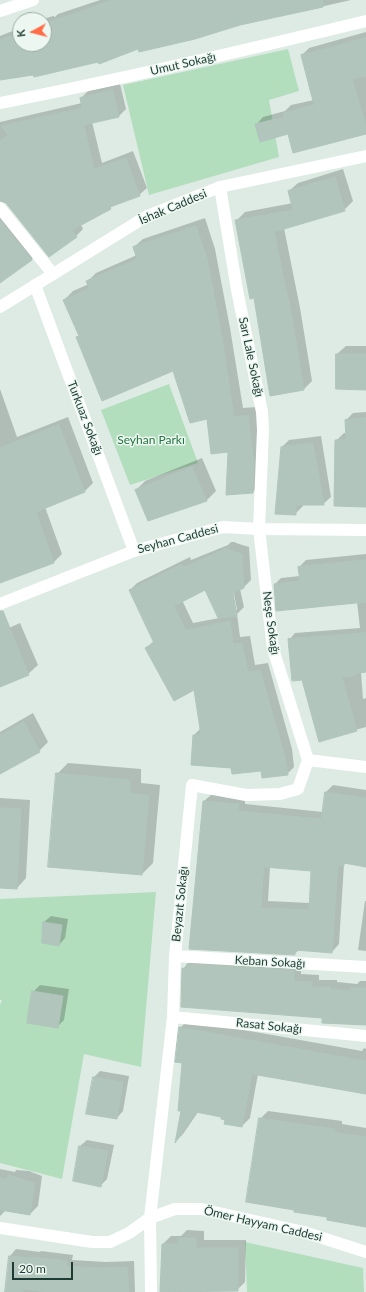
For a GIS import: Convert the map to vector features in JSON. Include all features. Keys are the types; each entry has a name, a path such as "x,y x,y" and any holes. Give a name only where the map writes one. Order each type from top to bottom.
{"street":[{"path":"0,11 33,0"},
{"name":"Umut Sokağı","path":"0,103 249,49 366,21"},
{"name":"İshak Caddesi","path":"0,307 147,216 220,187 366,156"},
{"name":"Sarı Lale Sokağı","path":"220,187 237,290 262,412 263,430 259,529"},
{"path":"0,208 53,274"},
{"name":"Turkuaz Sokağı","path":"35,285 134,551"},
{"name":"Seyhan Caddesi","path":"0,604 134,551 224,526 259,529 366,530"},
{"name":"Neşe Sokağı","path":"259,529 273,649 308,760"},
{"path":"308,760 366,767"},
{"name":"Beyazıt Sokağı","path":"151,1292 150,1218 173,1017 175,956 192,785 246,795 280,794 298,789 308,760"},
{"name":"Keban Sokağı","path":"175,956 366,967"},
{"name":"Rasat Sokağı","path":"173,1017 366,1036"},
{"name":"Ömer Hayyam Caddesi","path":"0,1228 92,1242 110,1242 129,1233 150,1218 175,1209 201,1209 304,1232 366,1252"}],"green space":[{"path":"288,49 299,91 269,100 279,157 149,195 123,85"},
{"name":"Seyhan Parkı","path":"169,384 198,463 130,485 101,410"},
{"path":"156,892 141,1067 84,1054 62,1179 0,1163 0,1005 2,1000 0,1000 0,899"},
{"path":"245,1242 363,1268 364,1292 247,1292"}],"building":[{"path":"112,0 323,0 323,7 240,25 195,39 139,52 138,49 99,64 98,62 34,77 33,75 0,80 0,40 12,35 12,52 52,52 52,21"},
{"path":"366,38 366,76 352,79 366,126 366,134 293,153 288,134 260,142 255,124 284,117 283,113 314,105 301,55"},
{"path":"113,90 119,117 84,125 94,169 126,158 140,196 110,207 111,209 72,230 77,237 49,257 6,203 0,201 0,141 8,135 1,126 82,108 80,98"},
{"path":"335,177 345,211 274,232 292,317 304,390 270,396 254,298 250,299 235,220 293,210 288,191"},
{"path":"0,220 32,260 0,283"},
{"path":"196,226 207,258 222,337 234,417 248,415 254,465 253,493 226,495 228,452 211,454 207,419 190,423 173,371 102,401 76,337 79,336 63,300 89,288 86,281 137,259 133,247"},
{"path":"336,354 366,354 366,390 336,389"},
{"path":"366,418 366,507 334,506 335,440 346,439 345,420"},
{"path":"59,425 85,492 36,512 54,563 0,583 0,448"},
{"path":"313,443 324,505 296,505 296,515 275,514 281,447"},
{"path":"192,467 207,501 148,521 135,490"},
{"path":"228,548 229,550 242,554 244,588 233,593 237,616 218,618 205,590 174,606 186,630 230,621 233,644 242,643 248,672 260,670 285,757 288,775 262,778 261,771 232,774 231,768 191,765 193,735 201,735 194,690 174,701 145,648 154,643 129,590 182,564 184,567"},
{"path":"366,560 366,602 276,611 274,584 300,581 298,567"},
{"path":"0,611 3,611 29,675 0,687"},
{"path":"366,633 366,672 355,674 355,676 342,677 357,731 319,742 302,680 292,681 288,639"},
{"path":"24,722 40,752 0,774 0,735"},
{"path":"56,773 130,780 130,793 149,795 142,875 48,867"},
{"path":"325,792 366,798 366,867 344,863 344,866 338,866 332,953 295,950 295,955 189,949 203,801 239,804 238,811 321,819","holes":["264,867 311,871 309,910 261,908"]},
{"path":"0,808 21,809 17,889 0,888"},
{"path":"43,922 62,925 59,946 42,943"},
{"path":"187,964 294,970 294,981 312,982 312,987 330,987 330,989 351,991 351,988 366,988 366,1025 322,1023 322,1018 181,1007 182,968 187,969"},
{"path":"32,991 63,996 58,1028 27,1023"},
{"path":"179,1027 366,1061 366,1094 252,1074 242,1127 224,1124 225,1120 221,1119 221,1117 196,1112 175,1143 181,1111 178,1111 182,1063 175,1062"},
{"path":"93,1077 123,1082 117,1119 86,1114"},
{"path":"259,1118 335,1129 334,1132 366,1137 366,1227 327,1220 327,1217 294,1212 294,1210 246,1202"},
{"path":"79,1146 108,1151 101,1187 73,1181"},
{"path":"8,1175 35,1183 30,1215 0,1210 0,1178 7,1179"},
{"path":"178,1238 196,1238 196,1248 238,1248 238,1291 160,1292 162,1244 178,1244"},
{"path":"9,1256 67,1261 66,1266 99,1268 127,1267 129,1292 45,1292 24,1289 23,1292 5,1292"}]}
